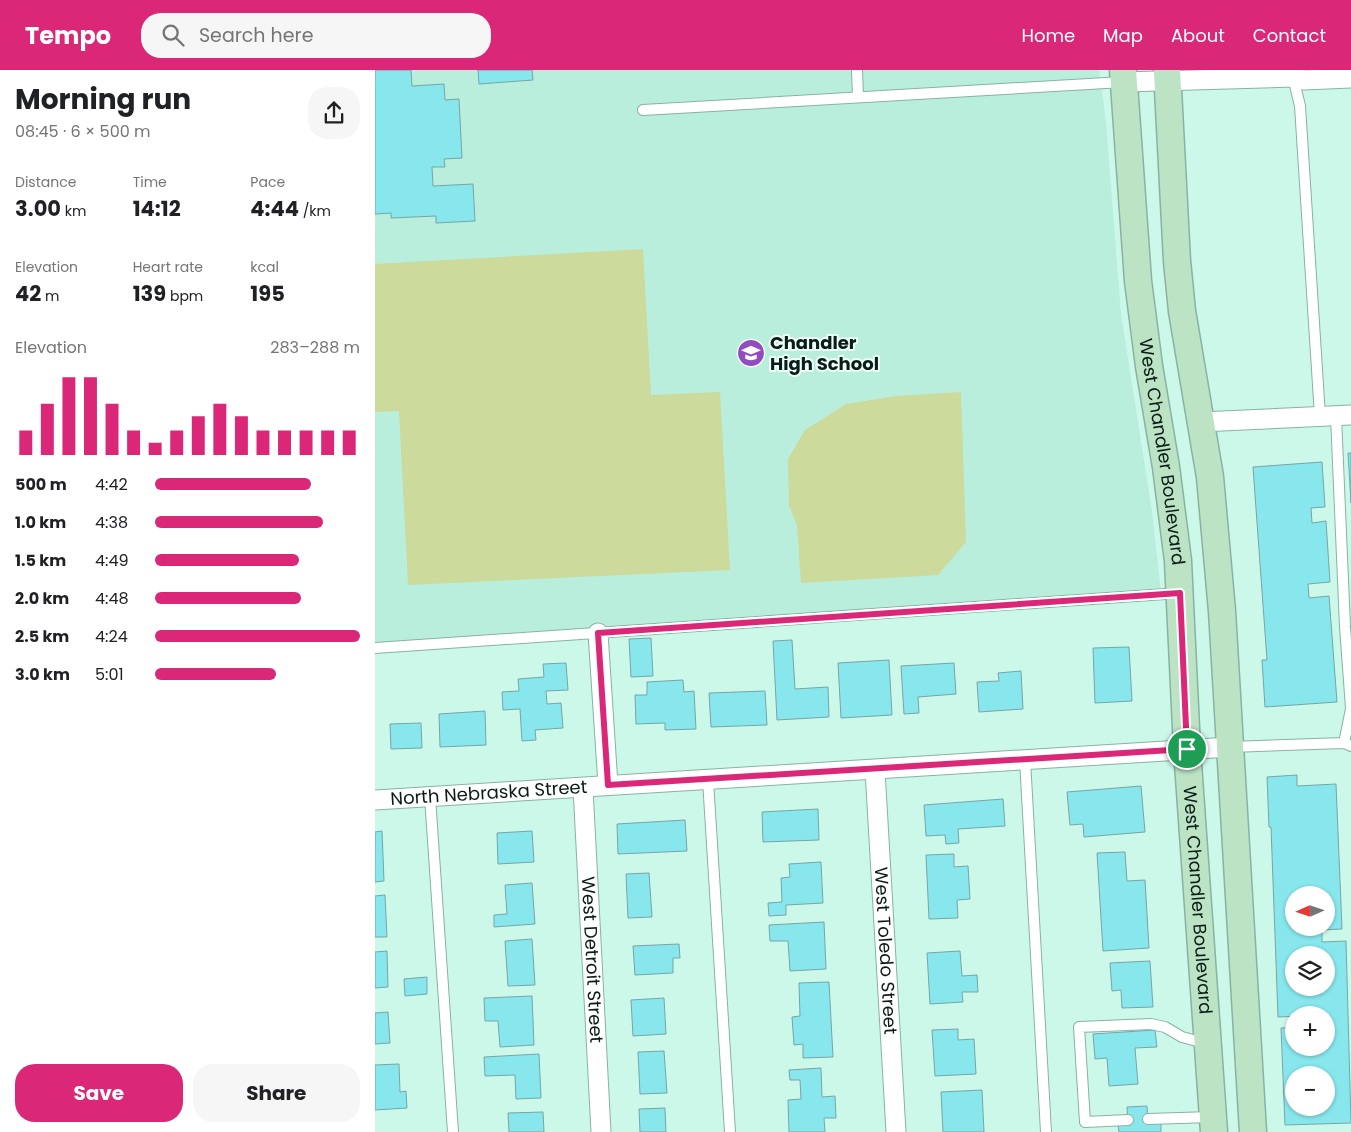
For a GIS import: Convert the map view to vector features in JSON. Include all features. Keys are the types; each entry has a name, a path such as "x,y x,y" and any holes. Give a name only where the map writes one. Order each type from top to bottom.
{"main road":[{"name":"West Chandler Boulevard","path":"1123,76 1138,281 1149,366 1166,467 1180,593 1187,749 1214,1124"},
{"path":"1167,76 1177,260 1200,422 1210,477 1215,526 1253,1132"}],"street":[{"path":"1123,76 1293,77 1304,80 1351,78"},
{"path":"1200,422 1336,416"},
{"path":"598,633 608,785"},
{"name":"North Nebraska Street","path":"375,800 1230,747"},
{"name":"West Toledo Street","path":"875,770 896,1132"},
{"name":"West Detroit Street","path":"583,788 601,1132"}],"lane":[{"path":"857,70 858,97"},
{"path":"643,110 858,97 1123,76"},
{"path":"1230,747 1347,745 1351,709 1345,627 1336,416 1300,106 1293,77"},
{"path":"375,648 1180,593"},
{"path":"1025,760 1046,1132"},
{"path":"708,780 730,1132"},
{"path":"430,797 453,1132"},
{"path":"1128,1120 1085,1122 1079,1027 1151,1024 1165,1027 1182,1037 1209,1044"},
{"path":"1148,1119 1214,1124"}],"shaded area":[{"name":"Chandler High School","path":"375,70 1099,70 1106,122 1121,314 1152,511 1161,593 375,648"},
{"path":"643,249 651,395 720,392 730,570 408,585 399,411 375,412 375,264"},
{"path":"961,392 966,542 938,575 801,583 797,525 789,506 788,459 805,430 846,404 896,396"}],"building":[{"path":"375,70 411,70 412,86 444,84 445,100 459,99 462,158 444,159 445,167 432,167 433,186 473,184 475,221 436,223 436,216 391,218 391,213 375,214"},
{"path":"478,70 532,70 533,80 479,84"},
{"path":"1348,453 1351,453 1351,503"},
{"path":"1322,462 1325,507 1311,508 1312,523 1326,521 1330,582 1308,584 1309,598 1329,596 1337,702 1265,707 1262,660 1267,660 1253,467"},
{"path":"651,638 653,676 631,677 629,639"},
{"path":"792,640 795,689 828,687 829,717 777,720 773,641"},
{"path":"1129,647 1132,701 1095,703 1093,648"},
{"path":"889,660 892,715 841,718 838,663"},
{"path":"566,663 568,690 546,691 547,704 561,703 563,728 535,730 536,740 522,741 520,709 503,710 502,692 519,691 518,679 544,677 543,664"},
{"path":"954,663 956,694 918,697 919,713 904,714 901,666"},
{"path":"1021,671 1023,709 979,712 977,682 999,681 998,673"},
{"path":"683,680 684,692 694,691 696,729 665,730 665,723 636,724 635,695 647,695 647,682"},
{"path":"765,691 767,725 711,727 709,693"},
{"path":"485,711 486,745 440,747 439,714"},
{"path":"421,723 422,748 391,749 390,724"},
{"path":"1297,775 1297,786 1336,784 1342,929 1335,929 1335,886 1285,886 1285,936 1322,936 1322,942 1346,941 1351,1123 1285,1125 1281,1028 1285,1028 1285,1056 1335,1056 1335,1006 1285,1006 1285,1017 1278,1017 1271,827 1269,827 1267,777"},
{"path":"1141,786 1145,832 1084,837 1083,824 1070,825 1067,792"},
{"path":"1003,799 1005,826 958,829 959,843 946,844 945,835 926,836 924,805"},
{"path":"818,809 819,840 763,842 762,812"},
{"path":"685,820 687,851 618,854 617,824"},
{"path":"382,831 384,881 375,882 375,832"},
{"path":"532,831 534,862 498,864 497,833"},
{"path":"1125,852 1127,881 1145,880 1149,948 1103,951 1097,853"},
{"path":"954,854 954,867 968,866 970,899 957,900 958,918 929,919 926,855"},
{"path":"821,862 823,903 786,905 786,915 769,916 768,903 782,902 781,878 790,877 789,864"},
{"path":"649,873 652,917 628,918 626,874"},
{"path":"532,883 535,924 494,927 494,915 507,914 505,885"},
{"path":"385,895 387,937 375,937 375,896"},
{"path":"824,922 826,969 790,971 788,941 770,941 769,925"},
{"path":"532,939 535,985 508,986 505,941"},
{"path":"679,944 680,958 673,958 673,973 635,975 633,946"},
{"path":"387,951 388,987 375,988 375,952"},
{"path":"960,951 962,976 977,975 978,992 962,992 963,1002 930,1004 927,953"},
{"path":"1150,961 1153,1007 1122,1008 1121,990 1112,991 1110,963"},
{"path":"427,977 427,994 405,996 404,979"},
{"path":"829,982 833,1057 803,1058 803,1044 794,1045 792,1017 800,1016 799,983"},
{"path":"532,996 534,1045 500,1047 498,1021 485,1021 484,998"},
{"path":"664,998 666,1034 633,1036 631,1000"},
{"path":"388,1012 390,1043 375,1044 375,1013"},
{"path":"958,1029 958,1040 974,1039 976,1074 935,1076 932,1030"},
{"path":"1155,1030 1157,1047 1135,1048 1138,1084 1109,1086 1107,1058 1095,1059 1093,1034"},
{"path":"664,1051 667,1093 640,1094 638,1052"},
{"path":"539,1054 541,1098 516,1099 515,1075 485,1076 484,1057"},
{"path":"399,1064 400,1092 406,1091 407,1108 375,1110 375,1065"},
{"path":"821,1068 822,1097 835,1096 836,1118 824,1118 825,1132 789,1132 788,1100 801,1099 800,1080 790,1080 789,1070"},
{"path":"982,1090 984,1132 943,1132 941,1092"},
{"path":"1147,1106 1148,1123 1161,1123 1161,1132 1119,1132 1118,1125 1128,1124 1127,1107"},
{"path":"665,1108 666,1132 640,1132 639,1109"},
{"path":"543,1112 544,1132 509,1132 508,1113"}],"place":[{"name":"Chandler High School","path":"751,353"}],"route":[{"path":"1180,593 1187,749 875,770 608,785 598,633 1180,593"}]}
